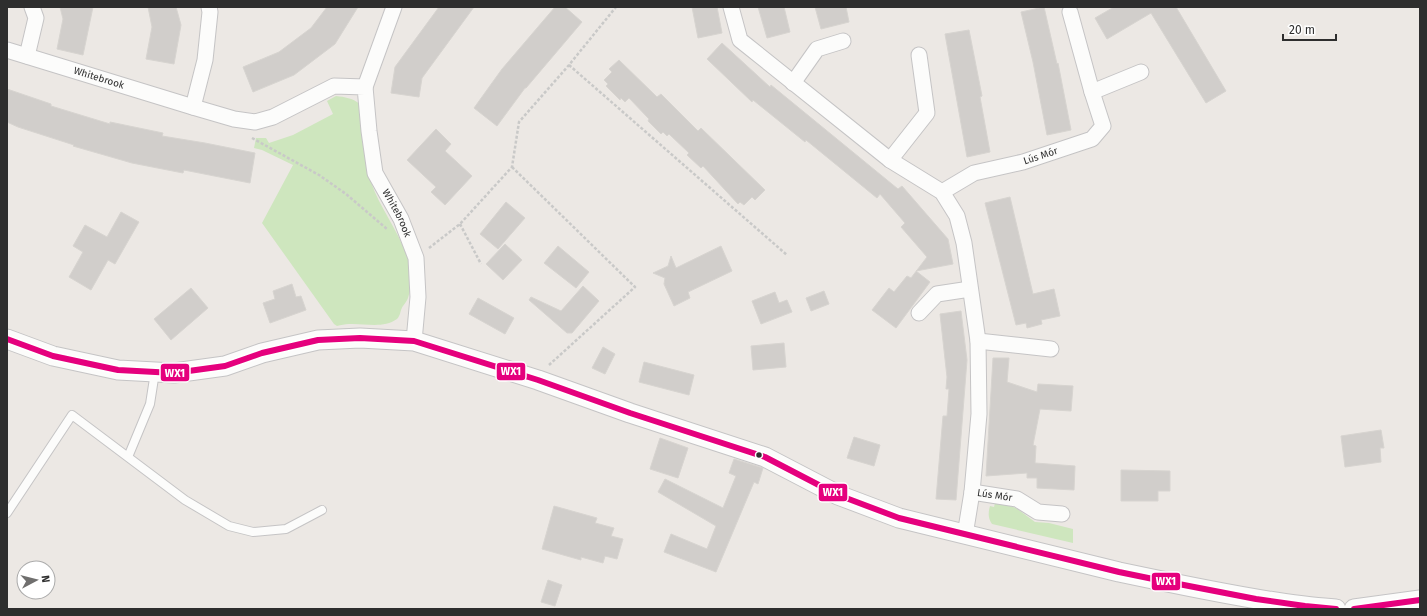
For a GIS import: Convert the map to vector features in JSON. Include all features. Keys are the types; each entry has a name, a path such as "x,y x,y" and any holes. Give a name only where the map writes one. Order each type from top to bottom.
{"street":[{"path":"27,56 36,18 32,7"},
{"path":"193,107 206,60 210,12 208,7"},
{"name":"Whitebrook","path":"394,7 365,88 369,132 376,173 401,219 416,258 418,297 414,342"},
{"name":"Lús Mór","path":"731,7 740,40 890,160 942,192 957,216 964,243 978,341 979,414 972,492 965,535"},
{"name":"Lús Mór","path":"942,192 974,173 1023,162 1092,139 1102,126 1070,12"},
{"path":"794,83 817,49 843,41"},
{"name":"Whitebrook","path":"7,50 234,119 255,122 274,117 334,86 365,88"},
{"path":"890,160 927,113 919,55"},
{"path":"1092,92 1141,72"},
{"path":"919,312 937,294 970,289"},
{"path":"7,339 53,356 118,370 174,373 225,366 262,353 318,340 360,338 414,342 534,379 630,413 765,457 838,495 899,518 1119,572 1230,595 1306,607 1336,609"},
{"path":"978,341 1051,349"},
{"name":"Lús Mór","path":"972,492 1017,499 1038,512 1062,514"},
{"path":"1354,609 1420,600"}],"lane":[{"path":"128,457 150,404 155,372"},
{"path":"7,513 72,415 185,500 229,526 253,532 286,529 322,510"}],"path":[{"path":"416,258 460,224 512,167 520,122 616,7"},
{"path":"569,65 787,255"},
{"path":"255,122 250,137 319,175 346,194 389,232"},
{"path":"512,167 635,287 534,379"},
{"path":"460,224 481,264"}],"green space":[{"path":"336,96 354,100 360,104 363,143 371,182 406,253 410,267 411,282 408,299 397,319 386,324 348,324 337,326 334,324 262,223 293,165 262,150 254,148 256,138 266,138 269,143 293,135 333,114 327,101"},
{"path":"995,503 1016,508 1035,522 1049,523 1073,529 1073,543 992,524 989,518 989,511 990,506 994,507"}],"building":[{"path":"60,7 93,7 83,55 57,49 63,19"},
{"path":"148,7 176,7 181,25 174,64 146,59 152,27"},
{"path":"327,7 358,7 335,44 294,75 253,92 243,67 279,52 311,28"},
{"path":"439,7 474,7 422,78 419,97 391,93 395,67"},
{"path":"555,7 565,7 582,22 525,88 497,126 474,108 502,69"},
{"path":"692,7 717,7 722,33 698,38"},
{"path":"758,7 784,7 790,32 767,38"},
{"path":"815,7 846,7 849,22 821,29"},
{"path":"1044,7 1057,64 1058,63 1071,130 1047,135 1033,62 1021,12"},
{"path":"1114,7 1176,7 1226,91 1206,103 1151,13 1107,39 1095,18"},
{"path":"969,30 982,96 980,97 990,152 967,157 945,34"},
{"path":"722,43 770,87 771,85 898,189 902,186 948,239 953,264 916,271 927,257 901,227 905,223 880,194 877,198 806,140 805,142 753,100 752,102 707,59"},
{"path":"619,60 657,97 661,94 698,131 701,128 765,190 755,200 752,197 744,205 740,202 738,204 703,166 701,168 687,155 689,153 669,134 667,136 663,132 661,134 629,98 625,102 621,98 620,100 606,86 608,84 604,80 612,72 609,69"},
{"path":"7,89 51,104 51,106 110,124 110,122 163,133 162,136 255,153 250,183 184,170 183,173 132,163 73,146 74,145 18,127 7,122"},
{"path":"436,129 451,144 445,151 472,176 445,205 431,192 436,187 407,160"},
{"path":"1010,197 1033,294 1054,289 1060,316 1041,320 1042,324 1027,328 1026,323 1016,325 985,203"},
{"path":"506,202 525,218 498,249 480,234"},
{"path":"121,212 139,222 115,264 108,260 91,290 69,277 83,252 73,246 85,225 107,237"},
{"path":"505,244 522,260 503,280 486,264"},
{"path":"558,246 589,272 576,288 544,263"},
{"path":"721,246 732,271 688,292 690,298 674,306 664,284 665,278 653,273 668,266 671,256 676,268"},
{"path":"916,271 930,282 896,328 872,310 889,288 894,292 907,276 911,278"},
{"path":"292,284 296,297 301,296 306,310 270,323 263,303 275,299 273,291"},
{"path":"583,286 599,301 572,333 567,333 529,300 531,297 561,311"},
{"path":"191,288 208,308 171,340 154,319"},
{"path":"824,291 829,304 811,311 806,298"},
{"path":"775,292 779,303 787,300 792,312 761,324 752,301"},
{"path":"478,298 514,318 505,334 469,314"},
{"path":"961,311 967,360 956,500 936,499 943,416 947,416 949,389 946,389 947,377 940,314"},
{"path":"784,343 786,367 753,370 751,346"},
{"path":"603,347 615,354 605,374 592,368"},
{"path":"993,358 1009,358 1007,382 1037,392 1038,384 1073,386 1071,411 1040,409 1033,445 1036,446 1035,463 1075,466 1074,490 1037,488 1037,478 1027,478 1027,473 986,476"},
{"path":"644,362 694,375 689,395 639,382"},
{"path":"1381,430 1384,448 1380,448 1381,462 1345,467 1341,436"},
{"path":"854,437 880,445 874,466 847,458"},
{"path":"660,438 688,448 678,478 650,469"},
{"path":"734,459 763,468 758,484 754,482 716,572 664,552 671,534 707,549 716,526 658,492 665,479 723,508 736,476 729,473"},
{"path":"1121,470 1170,471 1170,491 1158,491 1158,501 1121,501"},
{"path":"554,506 597,518 595,523 614,528 611,536 623,539 617,559 605,556 603,563 581,557 581,560 542,549"},
{"path":"548,580 562,585 555,606 541,602"}],"transit line":[{"name":"WX1","path":"7,339 53,356 118,370 174,373 225,366 262,353 318,340 360,338 414,341 538,380 630,413 765,457 838,495 899,518 1119,572 1256,599 1336,609"},
{"name":"WX1","path":"1354,609 1420,600"}]}
